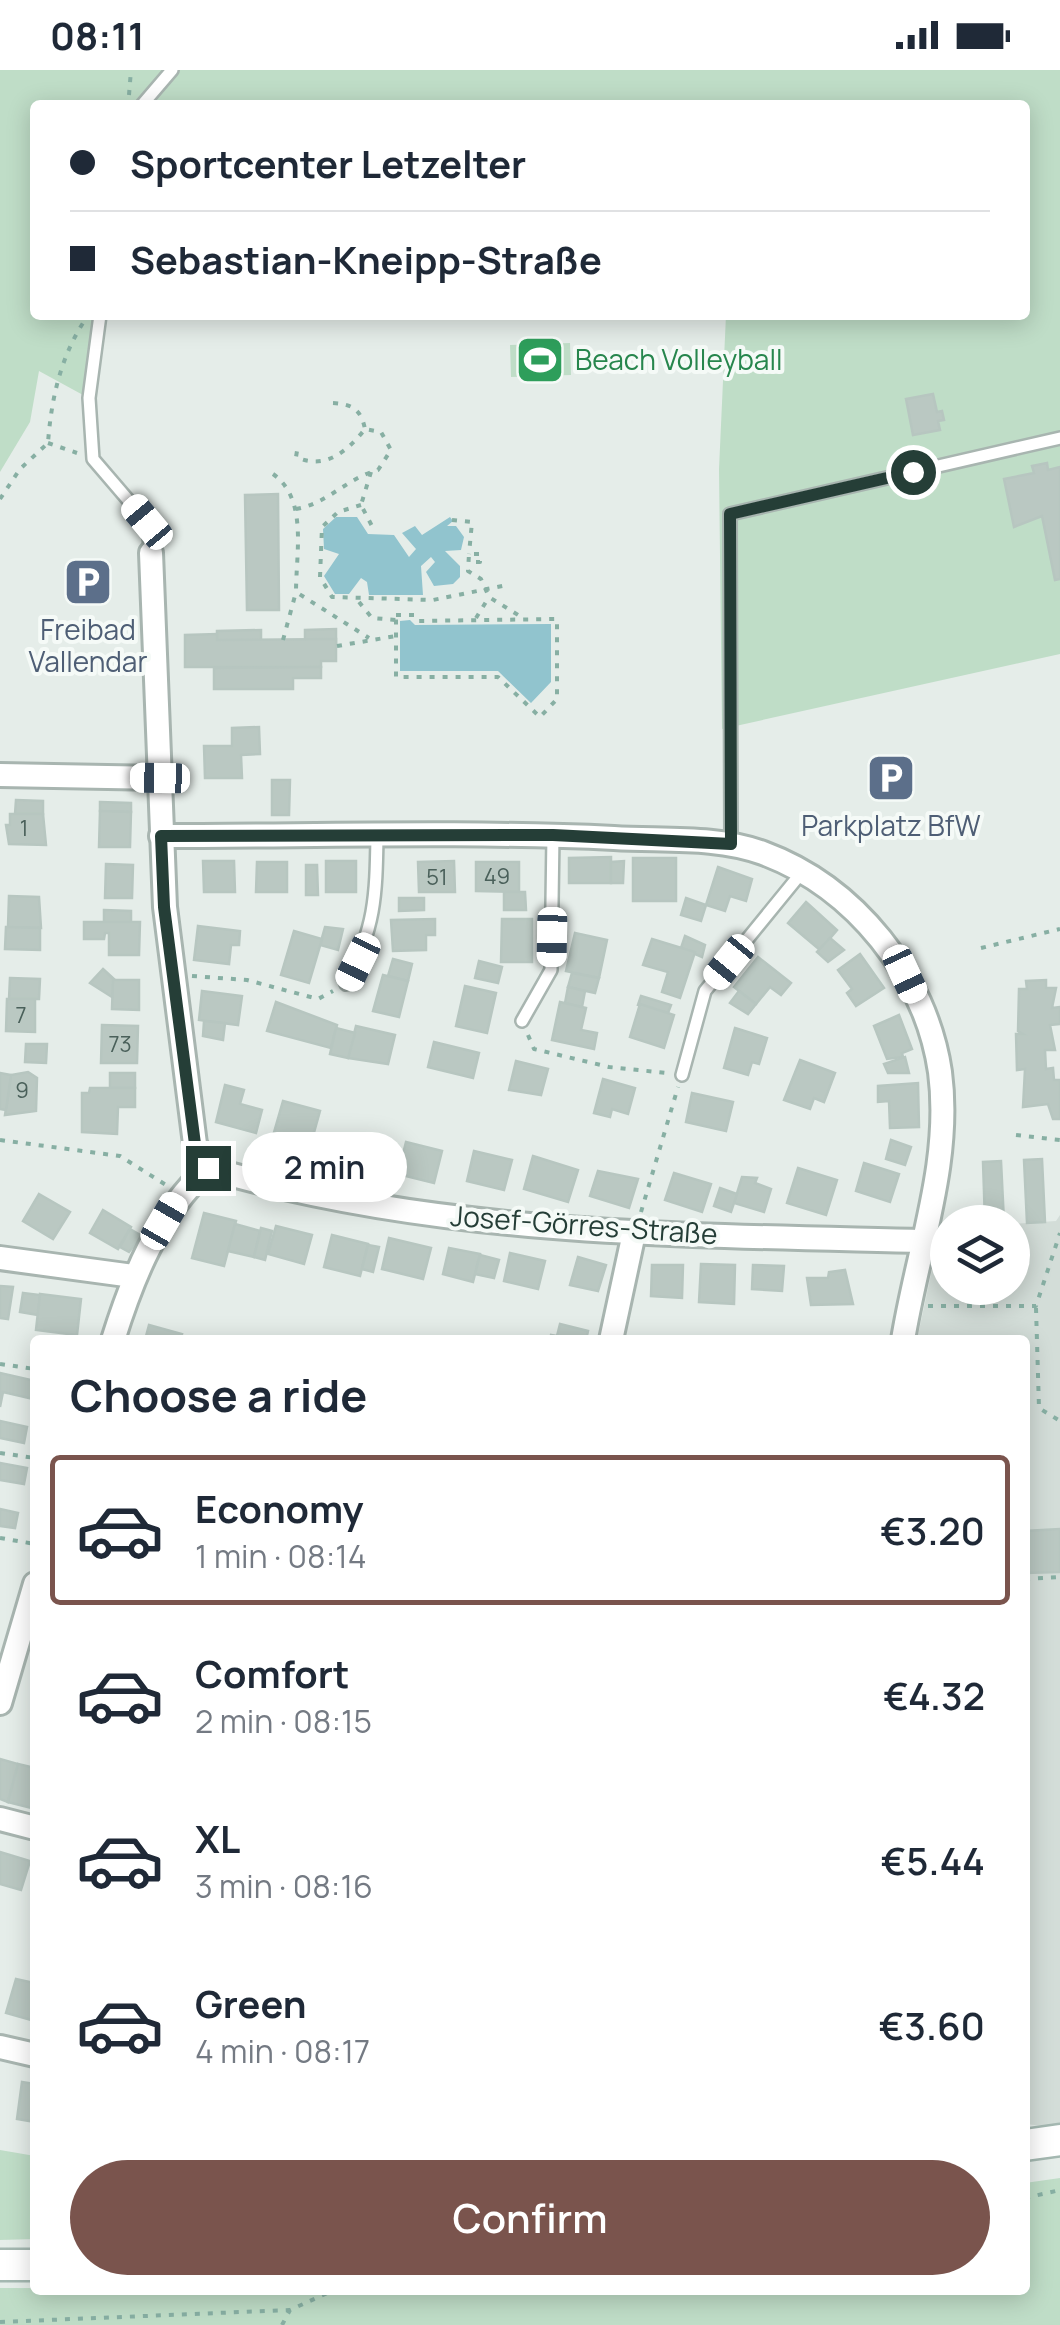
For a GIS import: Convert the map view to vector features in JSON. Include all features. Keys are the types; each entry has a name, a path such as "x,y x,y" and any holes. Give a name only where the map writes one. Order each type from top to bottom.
{"street":[{"path":"115,1335 133,1276 180,1194 208,1168 195,1144 172,974 161,836 151,553"},
{"path":"0,775 160,778"},
{"path":"161,836 553,835 731,844 766,854 832,891 884,941 905,974 933,1040 940,1070 942,1140 904,1335"},
{"name":"Josef-Görres-Straße","path":"208,1168 373,1206 634,1233 924,1242"},
{"path":"613,1335 634,1233"},
{"path":"0,1258 133,1276"},
{"path":"0,1703 30,1602"},
{"path":"0,1819 30,1827"},
{"path":"0,2047 30,2054"},
{"path":"0,2266 30,2265"}],"lane":[{"path":"146,100 172,70"},
{"path":"99,320 89,398 93,459 147,522 151,553"},
{"path":"731,844 730,514 1060,438"},
{"path":"522,1021 551,970 553,835"},
{"path":"346,984 368,939 376,900 377,836"},
{"path":"682,1074 705,991 802,872"}],"path":[{"path":"128,100 131,70"},
{"path":"0,500 20,469 48,444 51,408 70,344 85,320"},
{"path":"333,403 353,406 362,415 365,429"},
{"path":"297,451 296,458 314,465 327,462 365,429"},
{"path":"296,510 312,506 345,482 378,470 391,450 389,440 380,432 365,429"},
{"path":"48,444 93,459"},
{"path":"371,472 360,505 373,528"},
{"path":"272,474 289,486 296,510 296,592 282,640"},
{"path":"360,505 338,512 322,527 318,547 320,577 332,597 440,600 507,585"},
{"path":"452,520 472,522 468,571 485,587 489,597 526,620"},
{"path":"469,554 480,554 480,562 476,562"},
{"path":"296,592 369,638"},
{"path":"475,620 489,597"},
{"path":"359,600 372,618 396,620"},
{"path":"396,615 414,615 419,621 475,620 557,620 558,698 540,717 498,677 396,677 396,615"},
{"path":"336,646 396,636"},
{"path":"981,948 1060,930"},
{"path":"172,974 247,980 318,999 346,984"},
{"path":"522,1021 534,1050 609,1067 682,1074 634,1233"},
{"path":"1016,1135 1060,1140"},
{"path":"0,1140 120,1156 180,1194"},
{"path":"1060,1233 1036,1306 1039,1408 1060,1421"},
{"path":"908,1306 1036,1306"},
{"path":"0,1364 30,1368"},
{"path":"0,1453 30,1457"},
{"path":"0,1538 30,1543"},
{"path":"1030,1579 1060,1577"},
{"path":"1030,2197 1060,2190"},
{"path":"0,2322 290,2310 323,2295"},
{"path":"282,2325 290,2310"}],"shaded area":[{"path":"1060,1215 1060,2126 1054,2127 1030,2125 1030,1335 918,1335 930,1279 930,1305 1030,1305 1030,1223 1056,1221"}],"green space":[{"path":"0,70 1060,70 1060,654 722,729 719,469 726,320 1030,320 1030,100 30,100 30,320 92,320 83,395 39,371 30,422 0,472"},
{"name":"Beach Volleyball","path":"570,343 571,375 511,377 510,345"},
{"path":"0,2150 30,2155 30,2239 0,2240"},
{"path":"1060,2178 1060,2325 0,2325 0,2288 30,2288 30,2295 1030,2295 1030,2182"}],"water":[{"path":"336,517 357,517 368,534 394,535 409,557 416,549 402,533 415,526 422,535 450,517 453,521 447,526 456,526 464,537 461,550 445,551 460,566 460,577 453,584 434,586 426,572 435,562 431,557 421,566 423,595 369,595 367,582 361,578 349,594 335,594 324,576 339,554 324,549 323,529"},
{"path":"410,620 415,625 551,624 551,682 531,703 498,671 400,671 400,621"}],"building":[{"path":"933,394 937,412 942,411 944,420 938,421 940,430 913,435 906,399"},
{"path":"1047,463 1048,470 1060,467 1060,579 1055,580 1042,516 1014,527 1004,479 1034,473 1032,466"},
{"path":"278,494 279,610 247,610 245,495"},
{"path":"336,629 336,643 305,644 305,630"},
{"path":"261,630 261,643 217,644 217,631"},
{"path":"217,634 217,640 336,639 336,661 321,661 321,667 185,667 185,635"},
{"path":"321,667 321,678 293,678 293,689 214,689 214,668"},
{"path":"259,727 260,754 241,755 242,778 205,778 204,746 232,746 232,728"},
{"path":"272,780 290,780 289,815 272,815"},
{"path":"16,800 43,801 43,814 15,814"},
{"path":"100,802 131,803 131,812 100,811"},
{"path":"100,811 131,812 130,847 99,847"},
{"path":"10,814 43,814 46,845 9,844 6,825 10,825"},
{"path":"611,857 611,883 569,883 569,858"},
{"path":"633,858 676,858 676,901 633,901"},
{"path":"203,861 234,861 235,892 204,892"},
{"path":"326,861 356,861 356,892 326,892"},
{"path":"454,861 455,892 419,892 418,862"},
{"path":"624,861 623,883 611,883 611,862"},
{"path":"257,862 287,862 287,892 256,892"},
{"path":"476,862 519,862 519,892 476,891"},
{"path":"106,864 133,865 132,898 105,898"},
{"path":"306,865 317,865 318,895 306,895"},
{"path":"718,867 752,879 746,901 730,896 725,911 706,905"},
{"path":"504,892 525,892 526,910 504,910"},
{"path":"9,896 39,897 41,928 8,927"},
{"path":"399,898 424,898 424,910 399,911"},
{"path":"686,898 706,905 701,921 681,915"},
{"path":"806,902 837,930 820,950 788,923"},
{"path":"104,910 131,911 131,922 104,923"},
{"path":"435,919 435,935 426,935 426,950 393,951 391,920"},
{"path":"502,919 532,919 532,962 501,962"},
{"path":"84,922 140,922 139,955 109,955 109,933 105,933 104,939 84,939"},
{"path":"198,926 240,931 239,945 231,945 229,964 194,960"},
{"path":"6,927 40,928 40,950 5,949"},
{"path":"325,927 343,929 338,950 320,945"},
{"path":"294,931 322,939 309,983 281,975"},
{"path":"575,933 607,940 599,978 566,971"},
{"path":"685,936 705,945 702,957 681,948"},
{"path":"830,938 844,950 828,962 817,952"},
{"path":"652,939 695,952 680,998 662,992 668,972 643,965"},
{"path":"860,954 884,988 856,1006 847,993 852,989 838,970"},
{"path":"758,957 791,983 781,995 770,987 756,1004 734,987"},
{"path":"393,959 412,964 408,981 388,976"},
{"path":"479,961 502,967 498,983 475,978"},
{"path":"103,969 115,980 112,997 90,983"},
{"path":"572,973 599,978 595,993 568,987"},
{"path":"383,975 408,981 399,1017 373,1011"},
{"path":"10,978 40,979 39,999 9,999"},
{"path":"113,980 139,980 139,1010 112,1009"},
{"path":"1046,980 1046,988 1056,988 1052,1008 1060,1007 1060,1024 1050,1025 1055,1050 1045,1050 1046,1069 1053,1068 1054,1080 1060,1080 1060,1119 1053,1119 1048,1104 1023,1107 1025,1069 1017,1070 1016,1034 1023,1034 1018,1031 1019,989 1027,989 1026,981"},
{"path":"465,986 496,993 487,1033 456,1026"},
{"path":"568,987 585,991 582,1007 565,1003"},
{"path":"202,991 242,996 238,1025 199,1020"},
{"path":"739,991 756,1004 748,1014 730,1003"},
{"path":"641,996 671,1005 668,1013 638,1005"},
{"path":"7,999 35,999 35,1032 6,1031"},
{"path":"276,1002 337,1025 331,1048 267,1031"},
{"path":"560,1002 586,1008 581,1030 597,1033 594,1049 552,1040"},
{"path":"640,1004 674,1015 664,1048 630,1037"},
{"path":"899,1015 912,1049 902,1053 903,1057 887,1059 874,1026"},
{"path":"204,1021 225,1023 223,1040 203,1036"},
{"path":"102,1025 138,1026 137,1063 101,1063"},
{"path":"356,1026 395,1035 388,1064 348,1058"},
{"path":"336,1028 355,1033 348,1058 330,1054"},
{"path":"735,1028 767,1038 759,1064 752,1062 748,1075 724,1068"},
{"path":"434,1042 479,1053 473,1078 428,1067"},
{"path":"26,1044 47,1044 46,1063 25,1062"},
{"path":"905,1057 909,1073 888,1073 884,1064"},
{"path":"800,1060 835,1073 824,1102 814,1098 810,1109 784,1100"},
{"path":"516,1061 548,1069 541,1095 509,1090"},
{"path":"28,1072 37,1078 36,1111 5,1115 11,1075"},
{"path":"0,1073 11,1075 6,1110 0,1109"},
{"path":"110,1073 135,1073 135,1088 110,1088"},
{"path":"603,1079 635,1088 628,1114 612,1109 610,1117 594,1113"},
{"path":"918,1083 919,1127 890,1128 889,1101 878,1102 878,1086"},
{"path":"225,1085 244,1090 240,1104 262,1110 256,1133 216,1122"},
{"path":"90,1088 135,1088 135,1107 118,1107 117,1134 82,1132 82,1093 89,1093"},
{"path":"692,1093 733,1102 726,1131 686,1122"},
{"path":"283,1101 320,1111 310,1147 273,1136"},
{"path":"341,1135 383,1146 376,1176 354,1170 352,1179 332,1174"},
{"path":"891,1140 911,1147 905,1165 886,1159"},
{"path":"406,1142 442,1151 434,1183 398,1174"},
{"path":"474,1151 512,1160 504,1190 467,1181"},
{"path":"533,1156 578,1170 568,1202 524,1189"},
{"path":"1042,1159 1045,1222 1030,1223 1024,1160"},
{"path":"1001,1161 1003,1205 984,1205 983,1162"},
{"path":"864,1163 899,1174 890,1202 856,1191"},
{"path":"798,1168 837,1180 826,1215 787,1203"},
{"path":"598,1171 638,1179 629,1208 590,1196"},
{"path":"674,1173 711,1184 702,1212 665,1200"},
{"path":"742,1177 757,1178 755,1183 771,1189 764,1212 734,1203"},
{"path":"720,1188 737,1194 731,1212 714,1206"},
{"path":"39,1194 70,1212 53,1239 23,1221"},
{"path":"103,1210 131,1227 118,1249 90,1233"},
{"path":"204,1213 236,1221 224,1266 192,1258"},
{"path":"235,1224 260,1231 254,1257 228,1251"},
{"path":"276,1226 312,1235 304,1264 268,1254"},
{"path":"261,1228 272,1231 265,1260 254,1257"},
{"path":"130,1229 142,1236 129,1252 120,1247"},
{"path":"332,1235 368,1244 360,1276 324,1267"},
{"path":"389,1238 431,1248 423,1279 382,1269"},
{"path":"368,1245 379,1247 373,1272 362,1269"},
{"path":"449,1248 480,1254 473,1282 443,1274"},
{"path":"510,1253 545,1261 538,1289 504,1281"},
{"path":"480,1255 499,1260 494,1278 475,1274"},
{"path":"578,1257 606,1265 598,1291 570,1285"},
{"path":"701,1264 735,1265 734,1304 699,1302"},
{"path":"652,1265 683,1265 682,1298 651,1296"},
{"path":"753,1265 784,1266 782,1291 752,1289"},
{"path":"845,1270 853,1304 811,1305 807,1278 828,1278 829,1272"},
{"path":"0,1286 13,1287 8,1319 0,1318"},
{"path":"23,1293 40,1295 38,1315 20,1312"},
{"path":"40,1294 81,1299 77,1335 36,1330"},
{"path":"560,1324 588,1331 587,1335 557,1335"},
{"path":"149,1325 182,1334 182,1335 146,1335"},
{"path":"0,1373 30,1380 30,1398 3,1392 0,1407"},
{"path":"0,1421 27,1427 24,1443 0,1438"},
{"path":"0,1463 27,1468 24,1484 0,1480"},
{"path":"0,1509 18,1513 15,1528 0,1526"},
{"path":"1060,1529 1060,1572 1030,1573 1030,1531"},
{"path":"0,1759 18,1764 8,1802 0,1799"},
{"path":"18,1764 30,1767 30,1808 8,1802"},
{"path":"0,1852 30,1861 21,1890 0,1884"},
{"path":"16,1979 30,1982 30,2020 6,2013"},
{"path":"22,2082 30,2083 30,2121 17,2119"}],"place":[{"name":"Beach Volleyball","path":"540,360"},
{"name":"Freibad Vallendar","path":"88,582"},
{"name":"Parkplatz BfW","path":"891,778"}],"route":[{"path":"208,1168 195,1144 164,907 161,836 553,835 731,844 730,514 913,472"}]}
